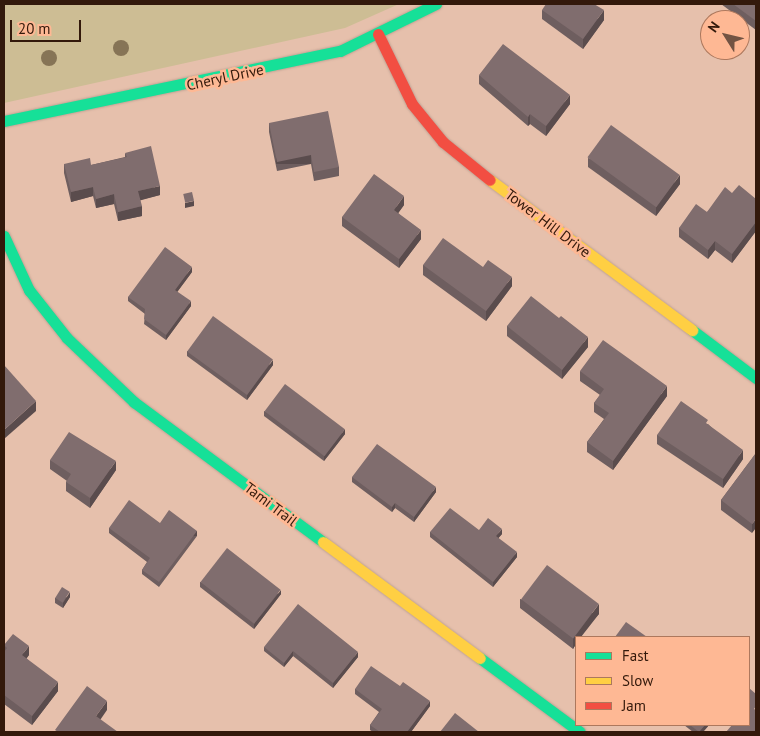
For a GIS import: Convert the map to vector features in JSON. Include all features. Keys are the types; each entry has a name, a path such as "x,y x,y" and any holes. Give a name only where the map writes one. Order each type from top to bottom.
{"street":[{"name":"Cheryl Drive","path":"4,121 244,73 340,51 436,4"},
{"name":"Tower Hill Drive","path":"378,34 412,104 443,142 480,173 756,378"},
{"name":"Tami Trail","path":"4,236 29,290 67,338 134,402 580,732"}],"shaded area":[{"path":"4,4 399,4 345,28 4,103"}],"building":[{"path":"546,4 594,4 604,10 583,39 542,10"},
{"path":"733,4 756,4 756,21 750,17 750,10 741,10"},
{"path":"503,44 570,95 546,126 530,114 528,117 479,75"},
{"path":"328,111 339,167 314,172 311,155 277,162 269,123"},
{"path":"611,125 680,175 656,207 587,157"},
{"path":"151,146 160,186 138,191 142,206 118,212 114,194 96,199 93,187 71,192 64,164 90,158 91,165 127,157 125,153"},
{"path":"374,174 404,196 394,210 421,230 399,259 342,217"},
{"path":"739,185 756,199 756,222 732,254 715,241 708,250 679,228 696,204 707,212 725,187 732,193"},
{"path":"192,192 194,201 185,203 183,194"},
{"path":"443,238 483,267 488,260 512,277 486,311 423,265"},
{"path":"165,247 192,267 175,290 191,301 166,335 144,319 145,309 128,297"},
{"path":"531,296 559,318 561,316 588,337 562,370 507,326"},
{"path":"213,316 273,359 247,395 187,352"},
{"path":"603,340 667,386 613,461 587,442 609,413 594,403 604,389 580,371"},
{"path":"4,365 36,401 4,430"},
{"path":"285,384 345,429 324,456 265,411"},
{"path":"681,401 708,420 706,423 743,450 723,479 657,435"},
{"path":"69,432 116,461 90,498 66,482 71,474 50,460"},
{"path":"377,444 436,487 414,517 395,503 392,507 352,477"},
{"path":"756,453 756,519 752,524 721,500"},
{"path":"129,500 160,523 169,510 197,531 159,582 142,570 150,558 109,528"},
{"path":"450,508 479,530 488,518 502,529 496,536 517,552 493,582 430,532"},
{"path":"227,548 281,590 254,624 201,582"},
{"path":"547,565 599,604 573,638 521,599"},
{"path":"62,587 70,592 63,603 55,598"},
{"path":"298,604 358,652 333,683 293,651 284,663 264,647"},
{"path":"626,622 646,636 616,636"},
{"path":"13,634 29,646 22,655 58,682 32,716 4,695 4,652 7,648 4,645"},
{"path":"371,666 400,686 403,682 430,701 407,732 380,732 370,725 382,709 355,689"},
{"path":"87,686 107,701 96,716 118,732 58,732 55,730"},
{"path":"750,689 756,694 756,706 754,709 756,710 756,732 726,732 731,726 750,726"},
{"path":"455,713 479,732 440,732"},
{"path":"691,726 704,726 699,732"}],"traffic: fast":[{"path":"4,121 340,51 436,4"},
{"path":"4,236 29,290 67,338 134,402 323,542"},
{"path":"692,330 756,378"},
{"path":"480,658 580,732"}],"traffic: slow":[{"path":"490,180 692,330"},
{"path":"323,542 480,658"}],"traffic: jam":[{"path":"378,34 412,104 443,142 490,180"}]}
